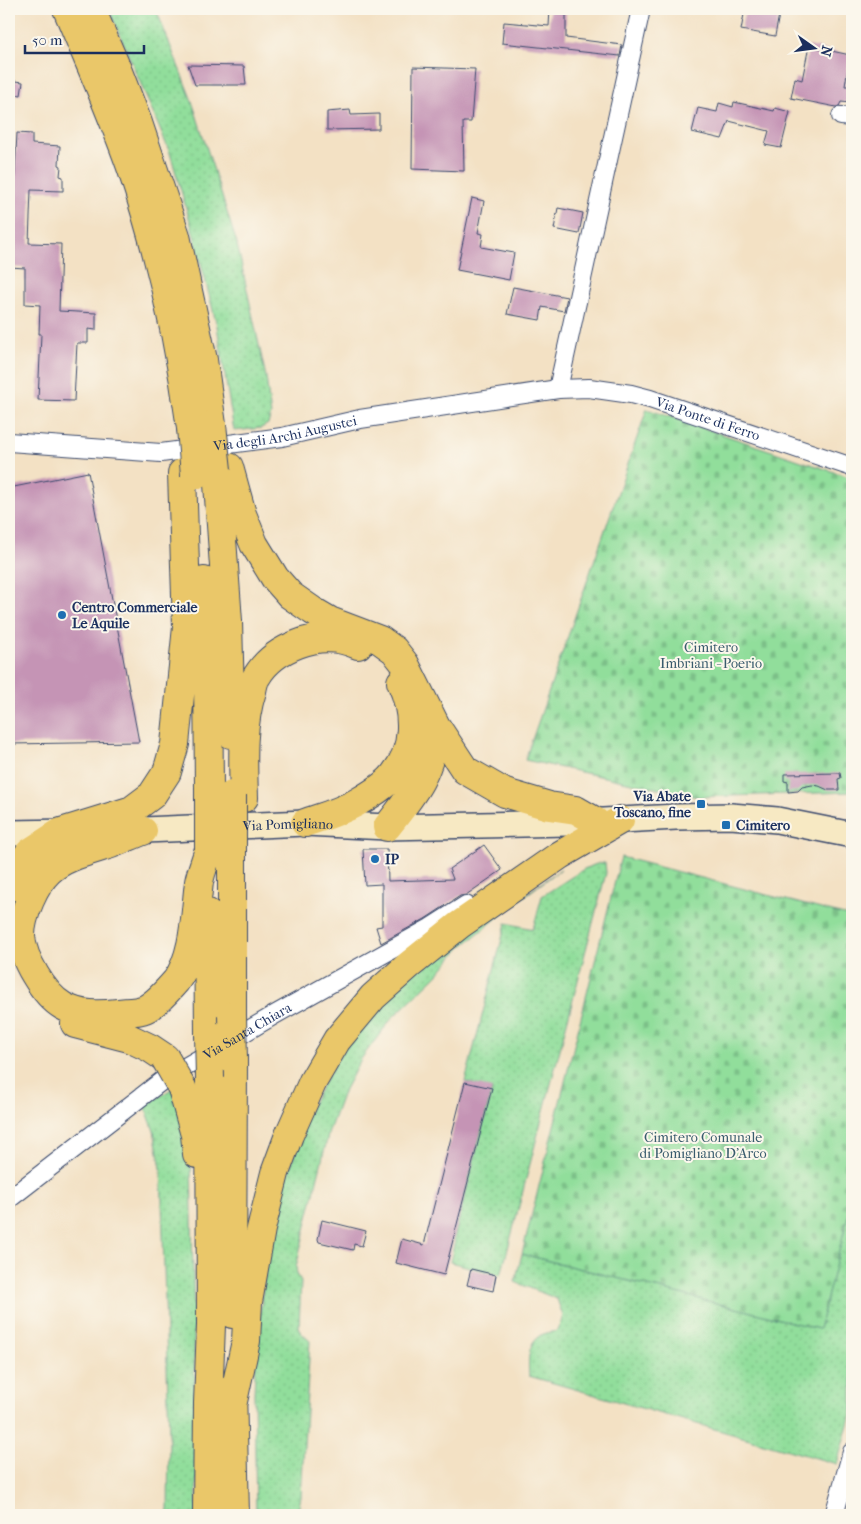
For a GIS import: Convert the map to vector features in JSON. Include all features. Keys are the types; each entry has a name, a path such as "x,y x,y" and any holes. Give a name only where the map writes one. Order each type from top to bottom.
{"highway":[{"path":"67,9 111,113 132,171 168,298 182,366 201,427"},
{"path":"91,9 118,68 176,236 181,256 202,360 201,427 228,621 228,855 209,1034 211,1325 208,1403 208,1515"},
{"path":"206,471 242,514 254,544 275,578 290,595 313,612 330,621 380,640 394,650 405,664 436,726 465,770 505,793 549,806 576,810 608,820"},
{"path":"9,887 15,870 30,852 61,832 132,810 152,795 167,772 175,744 206,471"},
{"path":"235,1515 232,1406 232,981 242,926 228,855 228,794 243,755 244,723 256,677 270,661 284,650 310,639 343,639 378,656 392,667 408,700 412,733 411,741 406,756 393,777 354,804 305,823"},
{"path":"387,827 417,789 426,770 434,744 436,726"},
{"path":"232,1406 246,1341 248,1302 260,1229 275,1173 313,1080 337,1040 373,997 409,965 460,925 608,820"},
{"path":"143,831 69,858 50,870 38,884 25,912 21,936 27,959 34,972 48,993 63,1006 83,1014 104,1015 144,1009 177,980 193,934 199,880 228,855"},
{"path":"9,946 20,974 32,993 64,1021 129,1038 150,1048 165,1058 182,1088 195,1135 200,1219 200,1274 211,1325"}],"main road":[{"name":"Via Pomigliano","path":"9,833 143,831 305,823 387,827 567,823 731,816 777,820 852,835"}],"street":[{"path":"558,389 641,9"},
{"name":"Via Ponte di Ferro","path":"558,389 589,388 632,394 852,467"},
{"name":"Via degli Archi Augustei","path":"9,442 161,454 282,437 360,419 558,389"},
{"path":"472,901 556,842 566,831 567,823"},
{"name":"Via Santa Chiara","path":"9,1199 163,1080 430,928 472,901 505,894"},
{"path":"834,1515 852,1452"}],"green space":[{"path":"109,9 156,9 192,101 237,244 266,377 271,415 268,424 261,428 234,431 217,326 192,228 170,153"},
{"name":"Cimitero Imbriani - Poerio","path":"647,409 852,478 852,792 697,797 525,760"},
{"name":"Cimitero Comunale di Pomigliano D'Arco","path":"621,857 852,917 852,1200 819,1329 522,1254"},
{"path":"599,863 605,863 606,873 501,1275 450,1262 454,1239 492,1089 465,1082 506,923 533,929 542,896 584,869"},
{"path":"561,869 460,948 437,975 392,1018 361,1059 342,1095 329,1131 296,1267 301,1281 299,1326 301,1333 310,1341 301,1497 297,1515 256,1515 254,1394 256,1352 266,1260 275,1215 308,1111 348,1040 407,978"},
{"path":"173,1088 191,1158 197,1515 168,1515 169,1433 161,1168 154,1131 145,1106"},
{"path":"852,1200 852,1410 837,1464 529,1376 529,1353 533,1343 541,1335 557,1331 563,1316 557,1299 515,1282 522,1254 819,1329"}],"building":[{"path":"550,9 566,9 566,38 622,45 620,56 502,43 504,22 549,26"},
{"path":"745,9 780,9 775,36 741,30"},
{"path":"809,46 850,55 845,86 852,86 852,103 841,102 836,107 791,98 795,78 802,80"},
{"path":"188,65 244,66 246,85 195,85"},
{"path":"413,67 475,69 471,122 463,122 464,171 412,169"},
{"path":"9,80 23,82 21,95 9,93"},
{"path":"734,102 774,111 775,108 790,112 781,148 765,145 769,131 729,121 722,139 692,132 698,108 717,112 719,103 733,107"},
{"path":"350,110 351,115 379,114 379,129 327,130 327,112"},
{"path":"17,133 32,134 32,144 60,146 59,165 61,166 60,176 63,177 63,191 31,190 29,243 61,244 59,311 96,313 96,330 88,329 88,343 77,343 74,401 38,400 41,334 39,334 40,305 25,304 25,268 10,267"},
{"path":"472,198 484,201 478,233 483,234 481,247 514,253 509,280 457,270"},
{"path":"558,208 583,213 579,234 554,229"},
{"path":"513,287 567,297 564,311 542,307 540,320 507,314"},
{"name":"Centro Commerciale Le Aquile","path":"88,472 139,742 9,744 9,488"},
{"path":"840,773 841,778 838,779 839,790 828,790 812,785 802,787 798,791 788,792 788,782 784,781 784,774"},
{"path":"484,845 502,870 466,895 460,896 425,919 381,943 376,927 382,926 382,884 365,885 363,849 387,849 388,881 453,879 449,869"},
{"path":"465,1082 492,1088 444,1275 396,1263 402,1239 424,1245"},
{"path":"322,1220 366,1231 362,1246 354,1244 353,1250 319,1242"},
{"path":"471,1269 496,1275 493,1291 467,1285"}],"place":[{"name":"Centro Commerciale Le Aquile","path":"62,615"},
{"name":"Via Abate Toscano, fine","path":"701,804"},
{"name":"Cimitero","path":"726,825"},
{"name":"IP","path":"375,859"}]}
